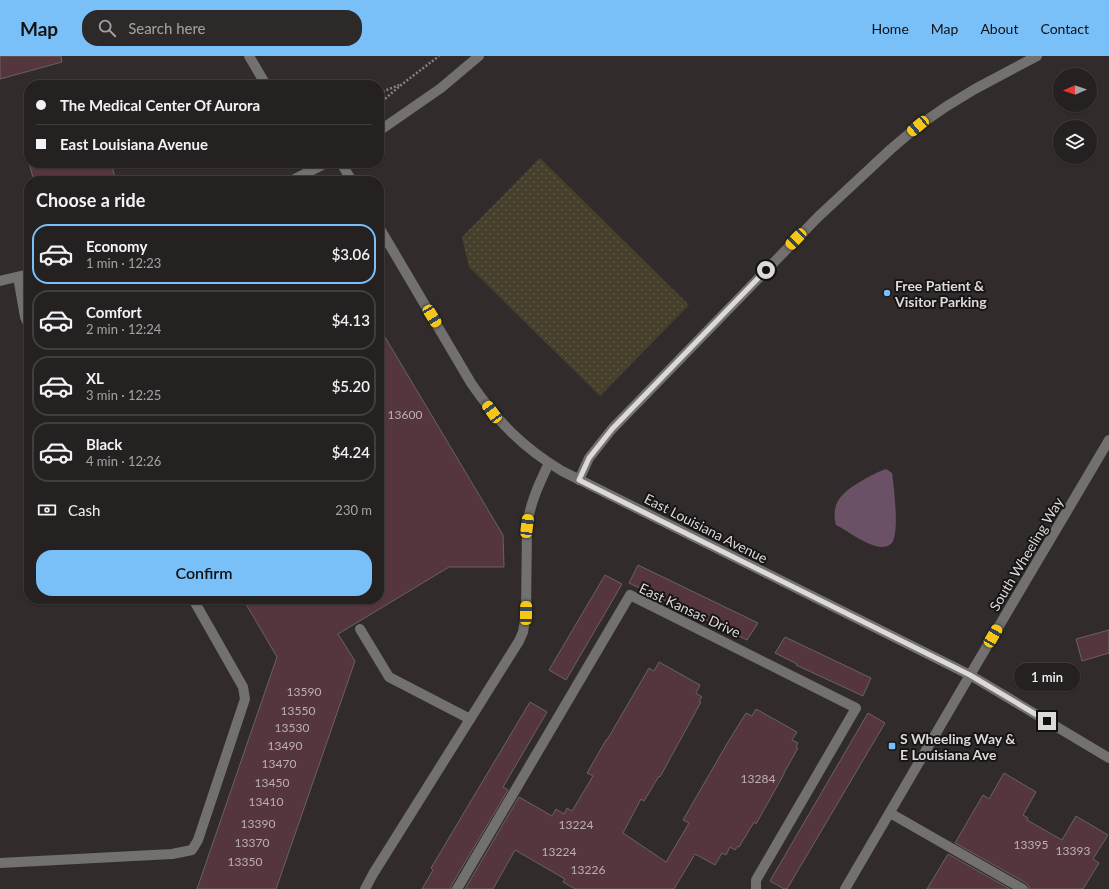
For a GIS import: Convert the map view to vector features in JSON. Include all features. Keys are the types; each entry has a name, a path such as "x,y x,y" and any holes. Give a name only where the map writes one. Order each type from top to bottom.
{"street":[{"path":"249,56 263,80"},
{"path":"384,128 441,88 479,56"},
{"path":"579,480 589,458 612,429 796,239 857,179 918,126 947,106 975,89 1037,56"},
{"path":"298,176 310,168"},
{"name":"East Louisiana Avenue","path":"384,235 480,396 492,412 514,435 549,463 579,480 970,675 1109,758"},
{"path":"0,281 24,275"},
{"path":"18,277 24,311"},
{"name":"South Wheeling Way","path":"845,889 1109,440"},
{"path":"365,889 519,641 523,632 526,613 528,515 549,463"},
{"name":"East Kansas Drive","path":"457,889 630,595 856,708 756,880 756,889"},
{"path":"0,863 172,854 192,850 198,840 245,699 243,687 196,604"},
{"path":"360,629 389,677 470,720"},
{"path":"890,813 1023,889"}],"path":[{"path":"384,100 439,56"},
{"path":"384,91 401,85"}],"shaded area":[{"path":"540,158 689,305 600,396 469,267 462,237"},
{"path":"886,469 892,473 896,508 896,527 892,543 888,546 880,547 863,541 836,525 835,509 840,498 850,488"}],"building":[{"path":"0,56 61,56 62,62 0,79"},
{"path":"30,168 112,168 115,176 33,176"},
{"path":"384,335 503,535 504,567 449,567 338,634 355,661 276,889 197,889 277,657 246,604 384,604"},
{"path":"638,565 758,623 747,640 629,583"},
{"path":"605,575 622,584 566,680 549,670"},
{"path":"1109,630 1109,653 1082,661 1076,639"},
{"path":"785,637 871,678 863,696 796,665 797,664 775,653"},
{"path":"659,662 700,685 696,693 702,697 699,701 701,702 660,777 659,776 644,801 641,799 623,833 666,862 689,823 683,820 728,742 746,713 752,716 756,709 797,732 792,740 798,743 796,747 798,748 756,824 754,822 739,847 738,846 735,850 730,847 726,855 722,853 715,865 695,854 674,889 575,889 563,882 565,879 515,850 493,889 465,889 519,797 552,816 556,809 564,814 567,808 572,811 593,776 587,773 606,740 649,668 654,671"},
{"path":"530,702 547,712 503,787 508,790 451,886 451,889 422,889 433,870 431,868"},
{"path":"868,713 885,723 787,889 784,889 770,881"},
{"path":"1004,773 1036,792 1023,815 1028,818 1027,820 1062,840 1076,816 1108,835 1093,859 1099,863 1083,889 1029,889 1029,886 1026,883 955,843 983,795 989,799"},
{"path":"948,854 1010,889 927,889"}],"place":[{"name":"Free Patient & Visitor Parking","path":"887,293"},
{"name":"S Wheeling Way & E Louisiana Ave","path":"892,746"}],"route":[{"path":"766,270 612,429 589,458 579,480 970,675 1047,721"}]}
